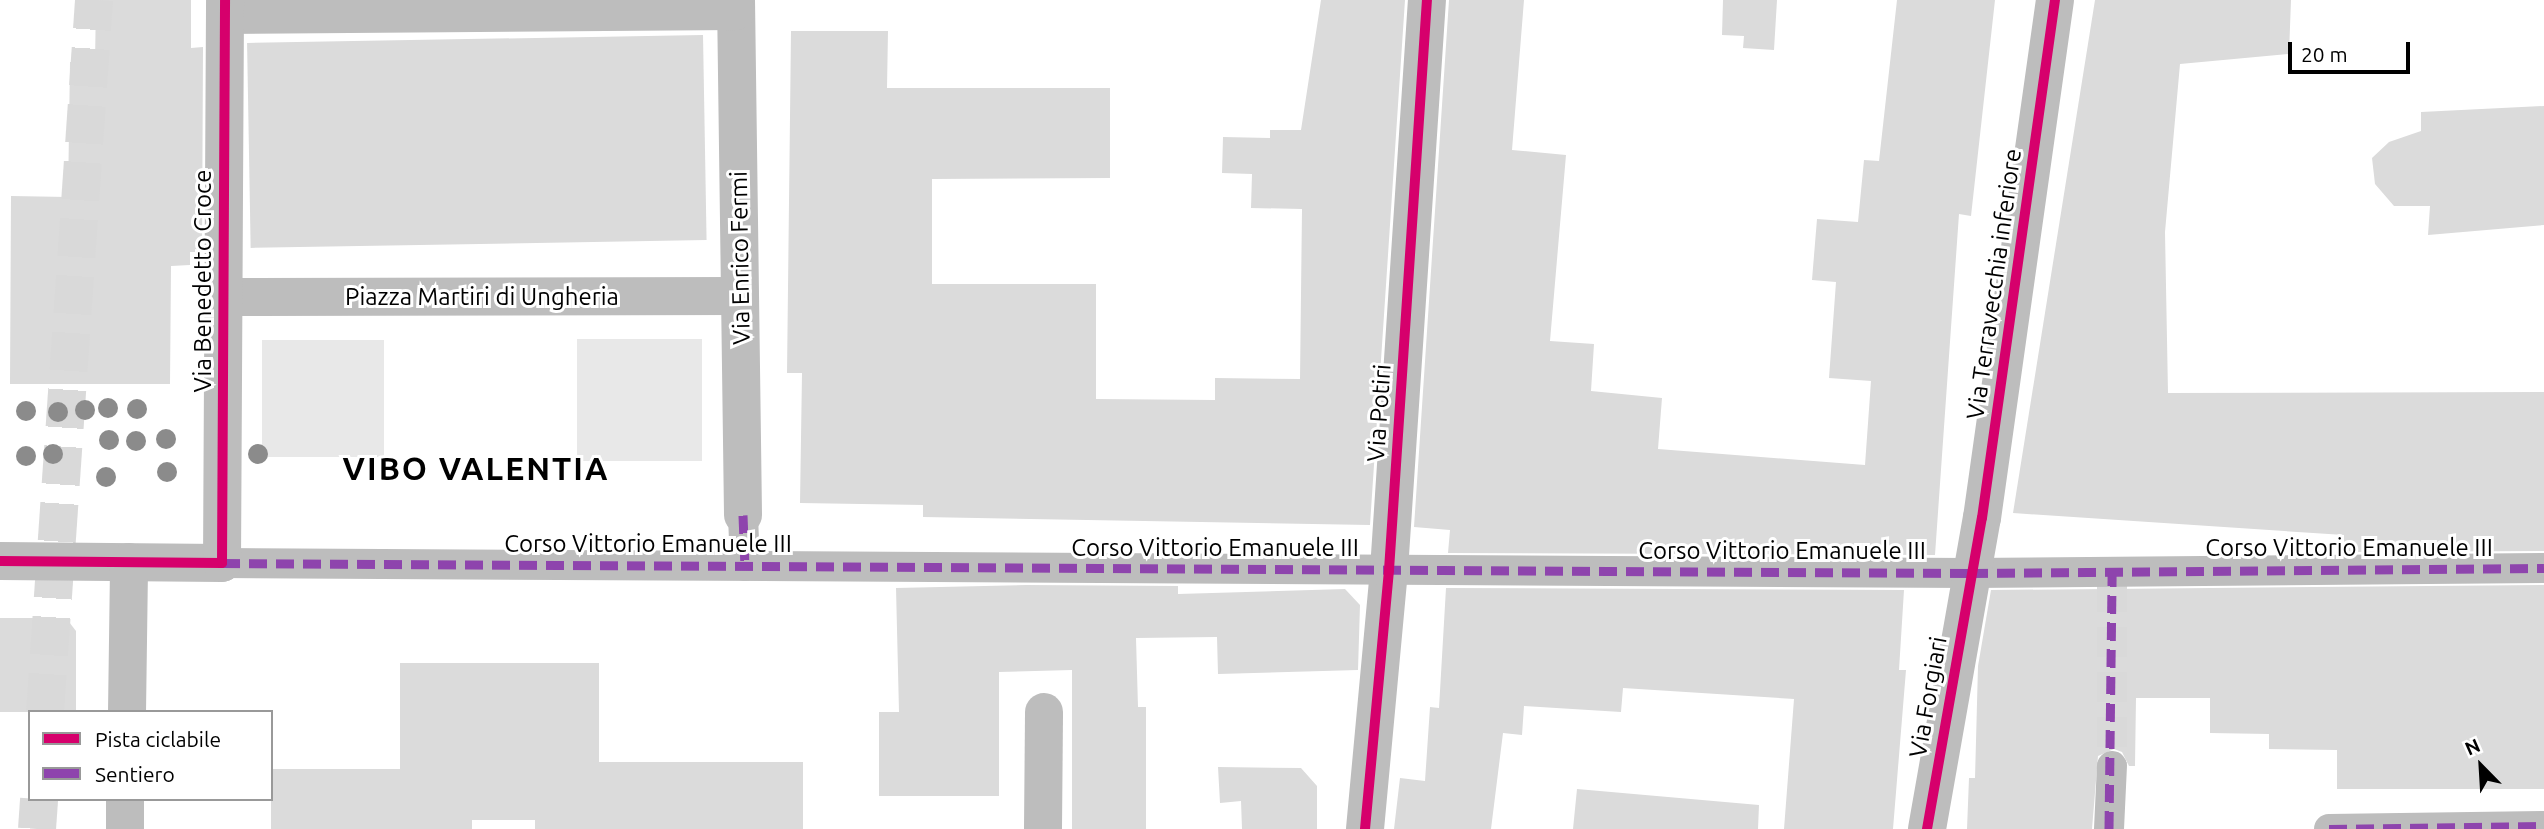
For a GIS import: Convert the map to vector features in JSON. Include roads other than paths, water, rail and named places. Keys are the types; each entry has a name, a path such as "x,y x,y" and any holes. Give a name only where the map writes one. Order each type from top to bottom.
{"street":[{"name":"Via Potiri","path":"1365,829 1389,570 1427,0"},
{"name":"Via Terravecchia inferiore","path":"1970,573 2055,0"},
{"path":"225,8 736,6"},
{"name":"Via Enrico Fermi","path":"736,6 743,515"},
{"name":"Via Benedetto Croce","path":"222,563 225,8"},
{"name":"Piazza Martiri di Ungheria","path":"224,297 740,296"},
{"path":"743,515 745,566"},
{"path":"0,561 222,563"},
{"path":"127,710 129,562"},
{"name":"Corso Vittorio Emanuele III","path":"222,563 2112,576 2544,568"},
{"name":"Via Forgiari","path":"1927,829 1970,573"},
{"path":"1043,829 1044,712"},
{"path":"2109,829 2112,766"},
{"path":"125,801 125,829"},
{"path":"2329,829 2544,826"}],"tunnel":[{"path":"45,710 94,0"},
{"path":"2112,582 2112,766"},
{"path":"37,829 39,801"}],"district":[{"name":"VIBO VALENTIA","path":"476,468"}]}
